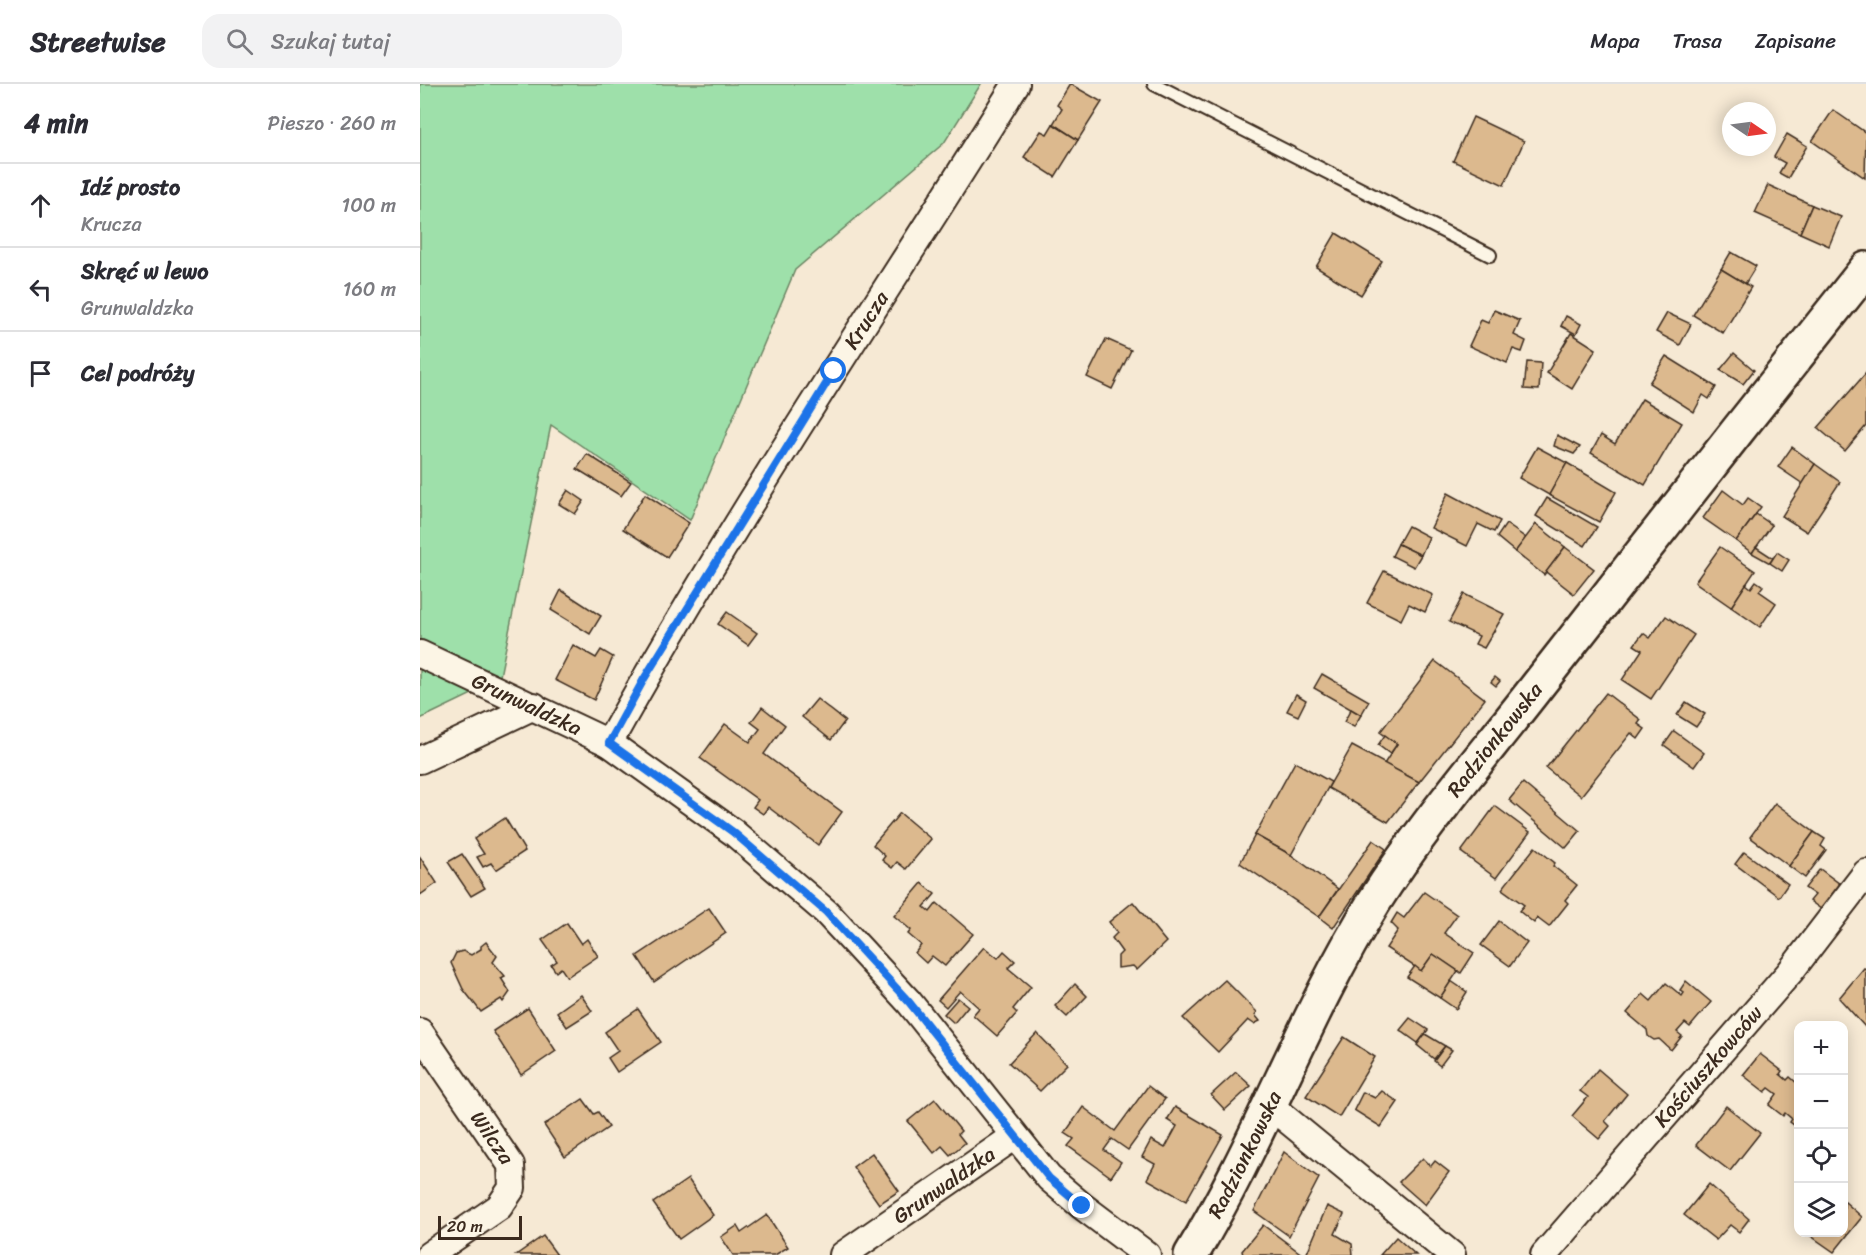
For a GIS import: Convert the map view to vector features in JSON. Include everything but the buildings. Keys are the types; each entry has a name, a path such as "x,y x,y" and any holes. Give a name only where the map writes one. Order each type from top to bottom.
{"street":[{"name":"Krucza","path":"609,743 644,679 834,371 1016,84"},
{"name":"Radzionkowska","path":"1191,1255 1234,1179 1330,977 1376,900 1431,824 1623,574 1866,269"},
{"name":"Grunwaldzka","path":"420,654 609,743 733,832 826,912 909,1002 1049,1178 1147,1255"},
{"path":"420,760 534,706"},
{"name":"Kościuszkowców","path":"1544,1255 1790,972 1866,873"},
{"name":"Wilcza","path":"420,1032 511,1165 513,1188 499,1207 429,1255"},
{"path":"1268,1104 1452,1255"},
{"name":"Grunwaldzka","path":"843,1255 1015,1136"}],"lane":[{"path":"1154,84 1490,255"}],"green space":[{"path":"420,84 981,84 944,143 795,270 690,520 551,425 499,681 420,719"}],"route":[{"path":"834,371 644,679 609,743 733,832 826,912 909,1002 1049,1178 1082,1206"}]}
